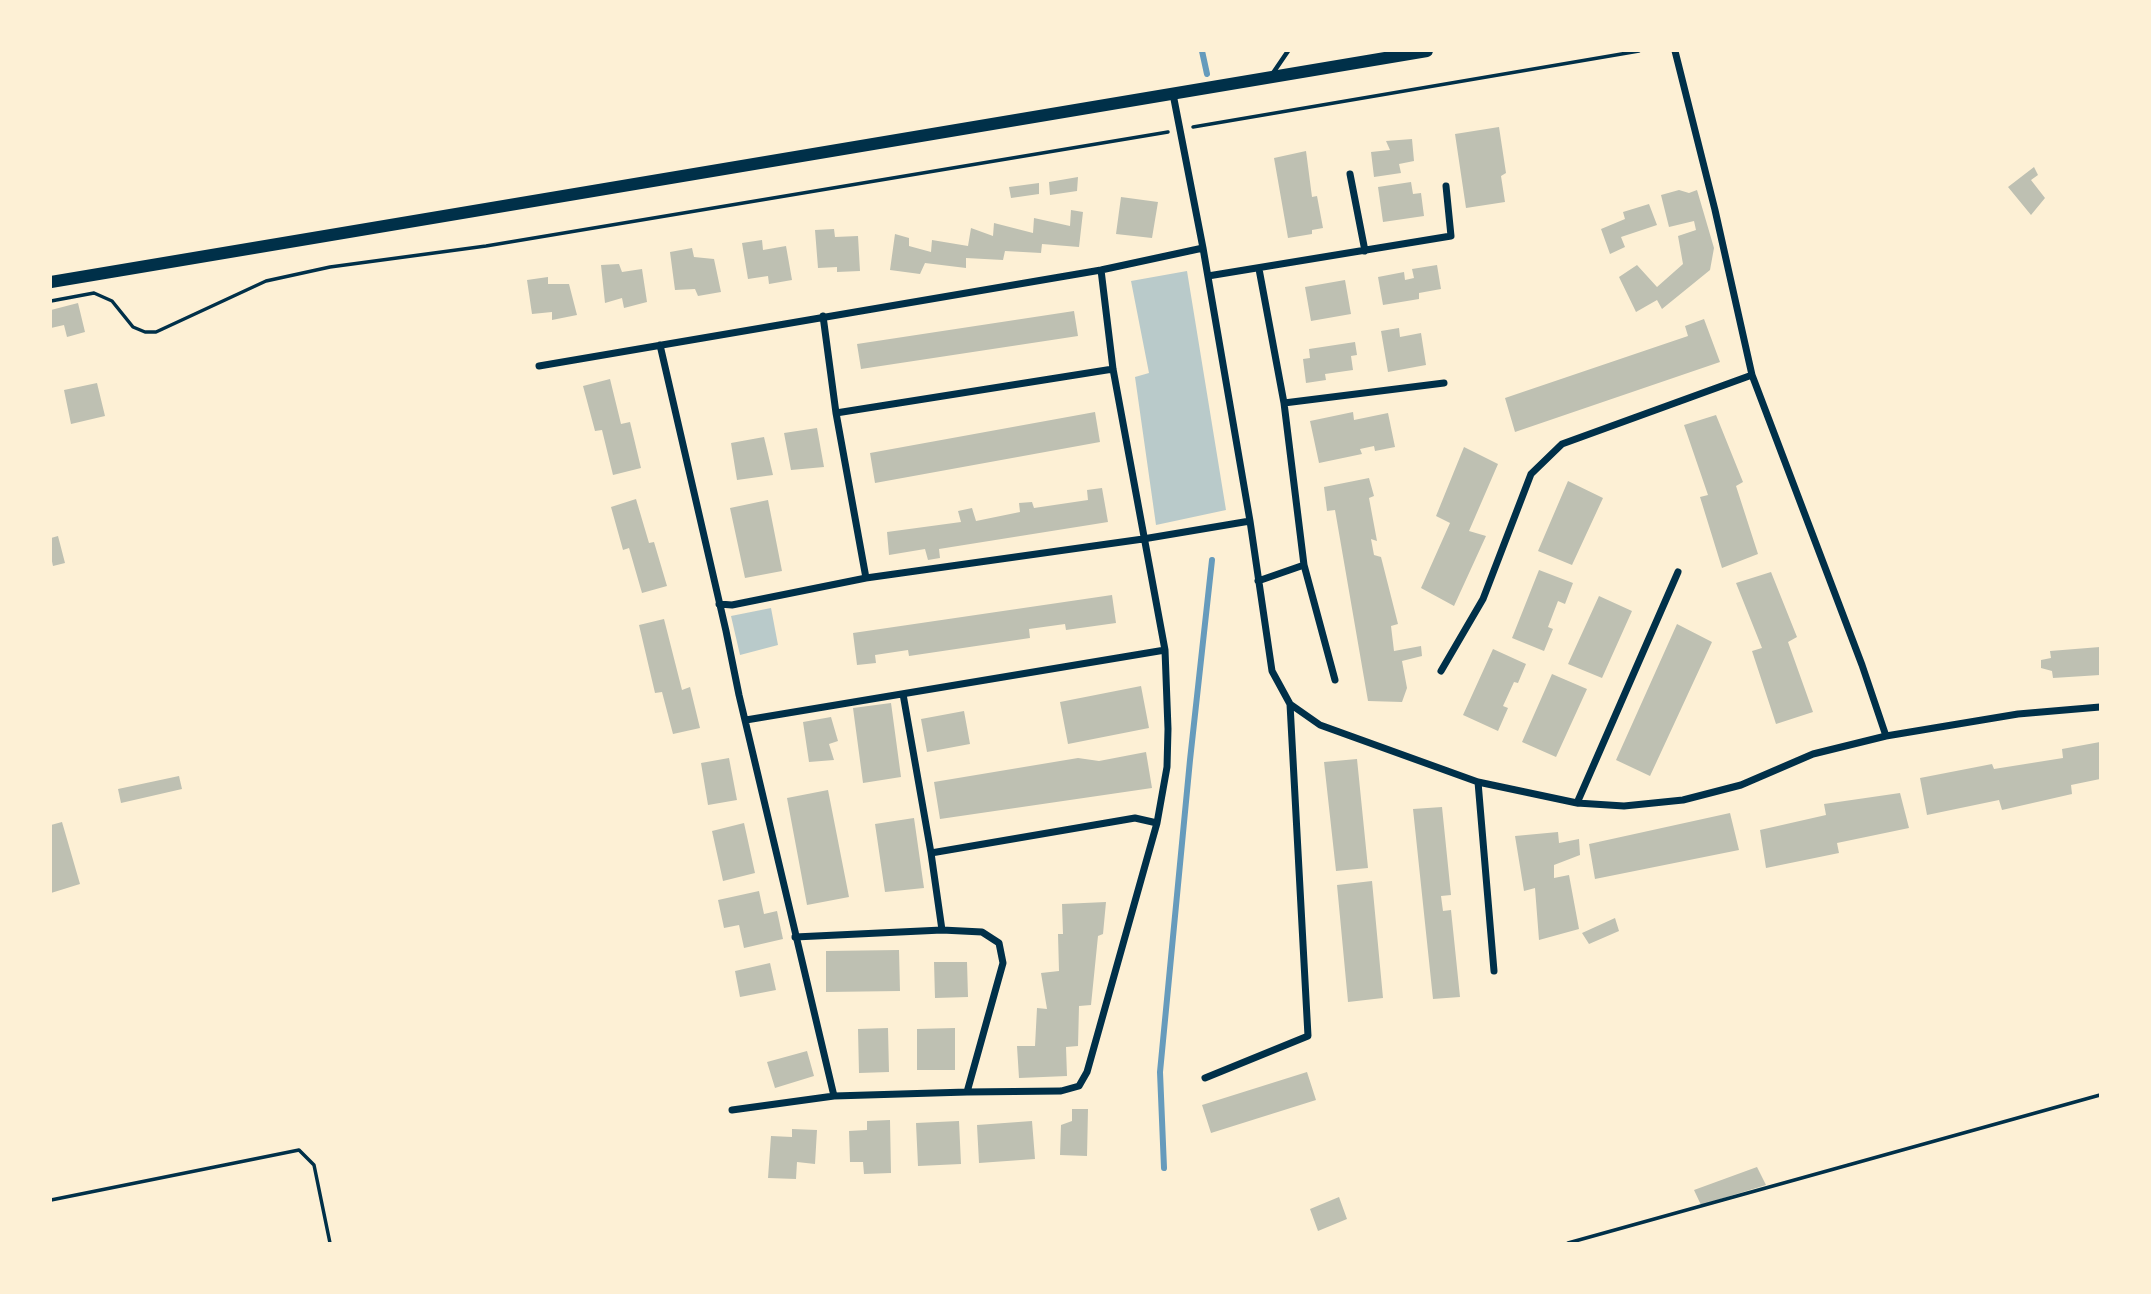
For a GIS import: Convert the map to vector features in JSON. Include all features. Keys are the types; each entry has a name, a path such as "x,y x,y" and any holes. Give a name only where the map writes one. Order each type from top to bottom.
{"main road":[{"path":"51,282 1427,51"}],"street":[{"path":"1675,51 1715,210 1752,375 1862,665 1886,736"},
{"path":"1173,94 1208,276 1250,521 1272,671 1290,704 1308,1036 1205,1078"},
{"path":"1350,174 1364,251"},
{"path":"1208,276 1451,236 1446,186"},
{"path":"540,366 1101,270 1203,248"},
{"path":"1259,269 1284,403 1304,565 1335,680"},
{"path":"732,1110 834,1096 1061,1091 1079,1086 1087,1072 1157,823 1167,767 1165,650 1113,369 1101,270"},
{"path":"823,316 836,413 866,578"},
{"path":"660,345 795,937 834,1096"},
{"path":"836,413 1113,369"},
{"path":"1441,671 1483,599 1531,474 1562,444 1752,375"},
{"path":"1284,403 1444,383"},
{"path":"719,604 732,605 866,578 1250,521"},
{"path":"1258,581 1304,565"},
{"path":"1577,803 1678,572"},
{"path":"746,720 1165,650"},
{"path":"903,694 942,930"},
{"path":"1290,704 1320,725 1478,782 1577,803 1624,806 1684,800 1741,785 1813,754 1886,736 2018,714 2100,707"},
{"path":"1478,782 1494,971"},
{"path":"930,853 1135,818 1157,823"},
{"path":"795,937 942,930 982,932 999,943 1003,962 967,1092"}],"lane":[{"path":"1271,77 1288,51"}],"path":[{"path":"51,301 93,293 112,301 133,327 145,332 156,332 266,281 330,267 486,246 1639,51"},
{"path":"1568,1243 2100,1095"},
{"path":"51,1200 299,1150 314,1165 330,1243"}],"shaded area":[{"path":"1187,271 1226,510 1156,525 1135,377 1149,373 1131,281"},
{"path":"771,608 778,645 740,655 731,616"}],"building":[{"path":"1499,127 1506,173 1501,176 1505,202 1466,208 1455,134"},
{"path":"1412,139 1414,161 1399,164 1401,173 1374,177 1371,152 1390,150 1386,141"},
{"path":"1306,151 1312,197 1317,196 1323,228 1312,230 1312,234 1288,238 1274,158"},
{"path":"2034,167 2038,175 2031,180 2045,198 2031,215 2008,187"},
{"path":"1078,177 1077,191 1050,195 1049,182"},
{"path":"1411,182 1413,194 1421,193 1424,216 1383,222 1378,187"},
{"path":"1039,183 1039,194 1011,198 1009,187"},
{"path":"1679,190 1689,193 1697,190 1714,248 1710,270 1662,309 1657,300 1636,312 1619,277 1637,265 1657,287 1683,264 1678,236 1696,230 1694,221 1669,227 1661,195"},
{"path":"1121,197 1158,202 1152,238 1116,234"},
{"path":"1649,204 1657,225 1621,237 1625,247 1610,254 1601,229 1625,219 1623,212"},
{"path":"1071,210 1083,212 1079,247 1042,244 1041,253 1005,251 1003,260 966,258 966,268 925,263 920,274 890,270 895,234 909,238 909,246 931,252 932,240 968,246 971,228 993,236 994,223 1033,233 1034,218 1070,226"},
{"path":"834,229 835,237 858,236 860,271 837,272 837,267 818,268 815,230"},
{"path":"762,240 763,250 786,246 792,280 769,284 768,276 748,279 742,243"},
{"path":"692,248 694,257 714,259 721,292 698,296 695,289 675,290 670,252"},
{"path":"619,264 622,272 642,269 647,302 624,308 622,298 605,303 601,265"},
{"path":"1437,265 1441,289 1419,293 1419,299 1383,305 1378,277 1404,272 1405,280 1414,278 1412,269"},
{"path":"548,277 548,284 569,284 577,315 552,320 552,312 532,314 527,280"},
{"path":"1345,280 1351,314 1311,321 1305,287"},
{"path":"78,303 85,332 67,337 64,325 51,328 51,310"},
{"path":"1074,311 1078,336 861,369 857,344"},
{"path":"1704,319 1720,362 1515,432 1505,398 1688,336 1685,326"},
{"path":"1399,328 1400,337 1421,333 1426,365 1388,372 1381,331"},
{"path":"1355,342 1357,355 1351,356 1353,370 1325,374 1326,380 1306,383 1303,359 1310,358 1309,349"},
{"path":"610,379 621,424 630,422 641,468 613,475 602,430 595,431 583,386"},
{"path":"97,383 105,416 71,424 64,390"},
{"path":"1095,412 1100,442 875,483 870,453"},
{"path":"1353,412 1354,420 1388,413 1395,447 1375,451 1374,446 1360,449 1362,454 1319,463 1310,421"},
{"path":"1716,415 1743,482 1736,486 1758,554 1722,568 1700,497 1708,495 1684,425"},
{"path":"817,428 824,467 791,470 784,433"},
{"path":"764,437 773,475 737,480 731,443"},
{"path":"1464,447 1498,464 1469,531 1486,536 1454,606 1421,588 1450,523 1436,516"},
{"path":"1369,478 1374,496 1369,498 1377,541 1371,539 1374,555 1381,557 1398,624 1391,626 1394,651 1421,646 1422,656 1402,661 1407,688 1402,702 1368,701 1335,510 1327,511 1324,487"},
{"path":"1568,481 1603,498 1572,565 1538,551"},
{"path":"1102,488 1108,522 939,549 940,558 928,560 925,549 889,555 887,532 961,522 958,511 972,508 976,521 1020,512 1019,503 1032,502 1034,508 1088,500 1087,490"},
{"path":"636,499 649,543 654,542 667,586 642,593 629,548 623,550 611,507"},
{"path":"768,500 782,571 745,578 730,508"},
{"path":"58,536 65,563 53,566 51,538"},
{"path":"1539,570 1573,583 1565,604 1558,601 1548,627 1553,629 1544,651 1512,638"},
{"path":"1771,572 1797,637 1788,642 1813,712 1776,724 1752,651 1762,648 1736,583"},
{"path":"1112,595 1116,623 1066,630 1065,624 1029,629 1030,638 909,656 908,650 875,655 876,663 857,665 853,633"},
{"path":"1599,596 1632,611 1602,678 1568,664"},
{"path":"664,619 682,690 690,687 700,728 673,734 662,692 655,693 639,625"},
{"path":"1677,624 1712,642 1650,776 1616,760"},
{"path":"2100,647 2100,675 2053,678 2052,671 2041,668 2041,660 2051,658 2050,651"},
{"path":"1493,649 1526,664 1518,683 1514,682 1503,706 1508,708 1498,731 1463,715"},
{"path":"1552,674 1587,689 1556,757 1522,742"},
{"path":"1141,686 1149,728 1068,744 1060,702"},
{"path":"891,703 901,777 863,783 853,708"},
{"path":"964,711 970,744 927,752 921,719"},
{"path":"831,717 838,741 829,744 834,760 809,762 803,722"},
{"path":"2100,742 2100,779 2071,785 2072,794 2002,810 1999,800 1927,815 1920,778 1992,764 1994,769 2063,758 2062,749"},
{"path":"1146,752 1152,788 940,819 934,782 1078,758 1099,761"},
{"path":"729,758 737,800 708,805 701,763"},
{"path":"1357,759 1368,868 1336,871 1324,762"},
{"path":"179,776 182,789 121,803 118,789"},
{"path":"828,790 849,897 807,905 787,798"},
{"path":"1900,793 1909,828 1837,843 1839,853 1766,868 1760,830 1826,815 1824,804"},
{"path":"1442,807 1451,895 1441,896 1443,911 1451,910 1460,997 1433,999 1413,809"},
{"path":"1730,813 1739,850 1595,879 1589,844"},
{"path":"914,818 924,888 885,892 875,824"},
{"path":"62,822 80,884 51,893 51,825"},
{"path":"744,823 755,873 723,881 712,831"},
{"path":"1558,832 1559,843 1579,839 1580,855 1554,865 1554,878 1569,875 1579,929 1539,940 1535,888 1524,891 1515,836"},
{"path":"1372,881 1383,998 1348,1002 1337,885"},
{"path":"759,891 764,914 777,911 783,939 744,948 739,925 724,928 718,900"},
{"path":"1106,902 1103,934 1098,936 1091,1005 1079,1006 1078,1046 1066,1047 1067,1076 1019,1078 1017,1046 1035,1046 1037,1008 1047,1009 1041,973 1059,971 1058,934 1063,934 1062,904"},
{"path":"1615,918 1619,931 1589,944 1582,933"},
{"path":"899,950 900,991 826,992 826,951"},
{"path":"934,962 967,962 968,997 935,998"},
{"path":"770,963 776,990 740,997 735,971"},
{"path":"888,1028 889,1072 859,1073 858,1029"},
{"path":"955,1028 955,1070 917,1070 917,1029"},
{"path":"807,1051 814,1076 775,1088 767,1062"},
{"path":"1307,1072 1316,1100 1211,1133 1202,1105"},
{"path":"1072,1109 1088,1109 1087,1156 1060,1155 1061,1125 1072,1121"},
{"path":"890,1120 891,1173 864,1174 863,1162 850,1162 849,1131 867,1130 867,1121"},
{"path":"959,1121 961,1164 918,1166 916,1123"},
{"path":"1032,1121 1035,1159 979,1163 977,1125"},
{"path":"792,1129 817,1130 815,1164 797,1162 796,1179 768,1178 771,1136 792,1137"},
{"path":"1757,1167 1766,1185 1701,1205 1694,1190"},
{"path":"1339,1197 1347,1219 1318,1231 1310,1209"}],"waterway":[{"path":"1202,51 1207,74"},
{"path":"1164,1168 1160,1072 1212,560"}]}
